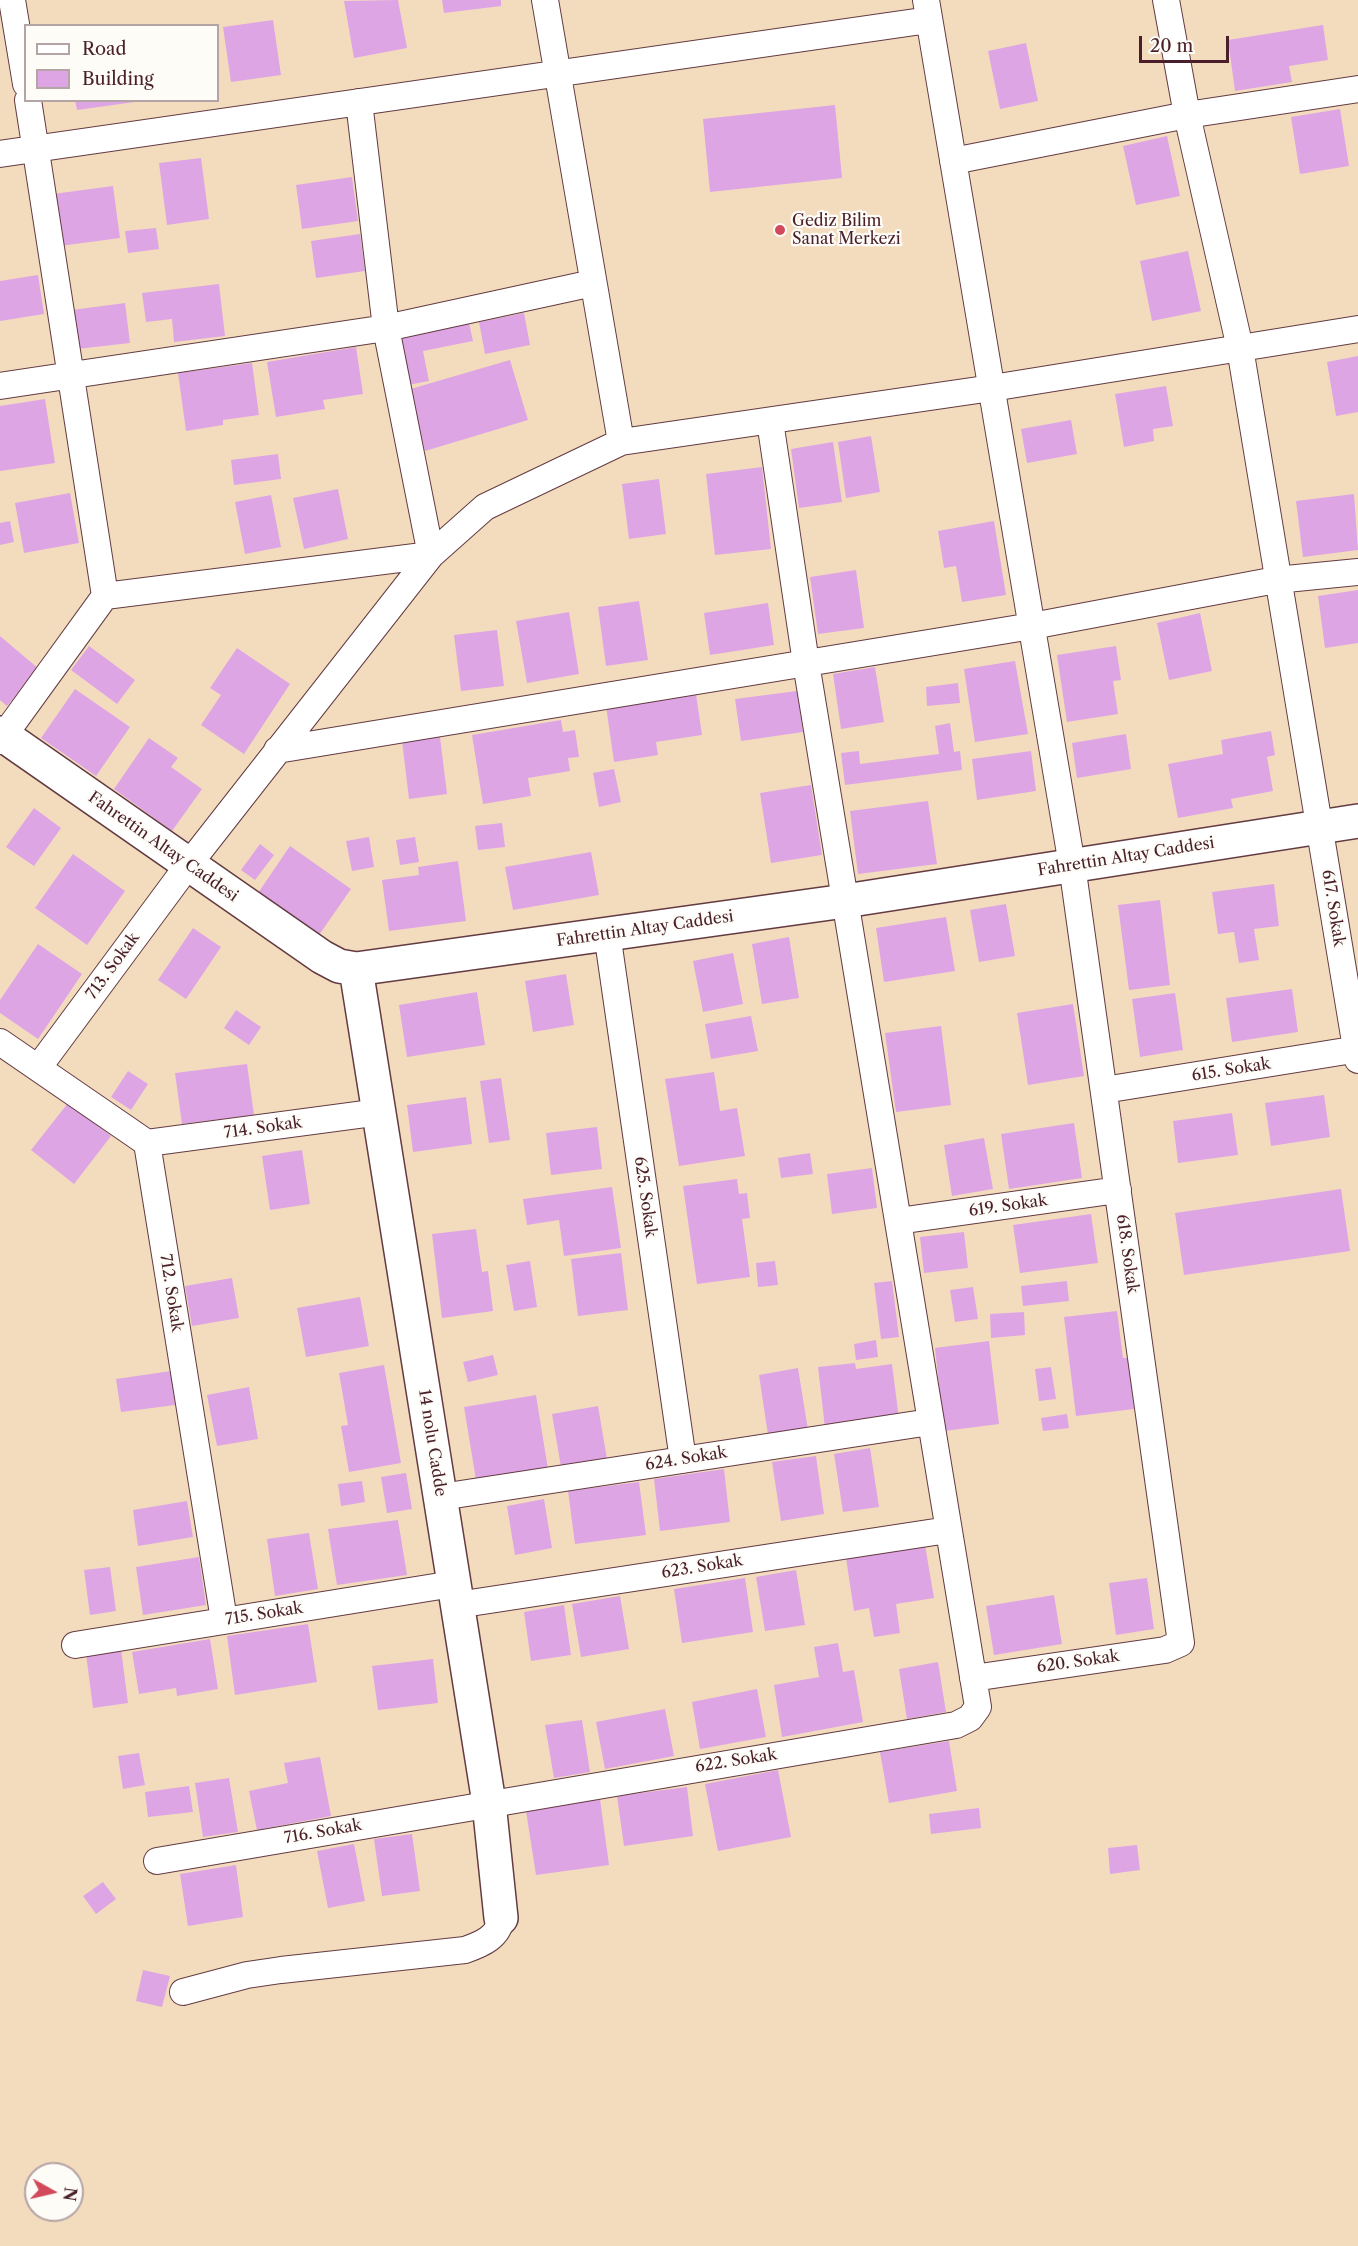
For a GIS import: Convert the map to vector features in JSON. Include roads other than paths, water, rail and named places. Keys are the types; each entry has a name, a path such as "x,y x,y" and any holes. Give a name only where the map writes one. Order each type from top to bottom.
{"street":[{"path":"12,0 24,72"},
{"path":"545,0 621,442"},
{"name":"617. Sokak","path":"1166,0 1187,115 1240,348 1276,579 1357,1053"},
{"path":"0,154 558,73 927,10"},
{"name":"618. Sokak","path":"927,10 1072,865 1181,1642"},
{"path":"953,161 1187,115 1358,89"},
{"path":"1,736 105,596 28,102"},
{"path":"105,596 431,555 386,328 358,102"},
{"path":"0,386 386,328 593,283"},
{"name":"713. Sokak","path":"38,1068 276,750 431,555 485,507 621,442 992,388 1358,329"},
{"path":"770,422 806,663 973,1678"},
{"path":"276,750 1032,626 1276,579 1358,572"},
{"name":"Fahrettin Altay Caddesi","path":"1,736 322,957 339,966 356,969 845,901 1358,821"},
{"name":"625. Sokak","path":"607,933 683,1460"},
{"name":"14 nolu Cadde","path":"356,969 489,1803 501,1918"},
{"path":"0,1042 147,1143"},
{"name":"615. Sokak","path":"1104,1090 1357,1053"},
{"name":"714. Sokak","path":"147,1143 380,1112"},
{"name":"712. Sokak","path":"147,1143 224,1620"},
{"name":"619. Sokak","path":"898,1221 1118,1190"},
{"name":"624. Sokak","path":"441,1497 930,1422"},
{"name":"623. Sokak","path":"455,1594 948,1530"},
{"name":"715. Sokak","path":"75,1645 224,1620 455,1594"},
{"name":"620. Sokak","path":"973,1678 1165,1650 1181,1642"},
{"name":"622. Sokak","path":"489,1803 956,1725 970,1718 978,1707 973,1678"},
{"name":"716. Sokak","path":"158,1861 489,1803"},
{"path":"183,1992 247,1975 465,1950 480,1945 492,1936 500,1928 501,1918"}],"place":[{"name":"Gediz Bilim Sanat Merkezi","path":"780,230"}]}
